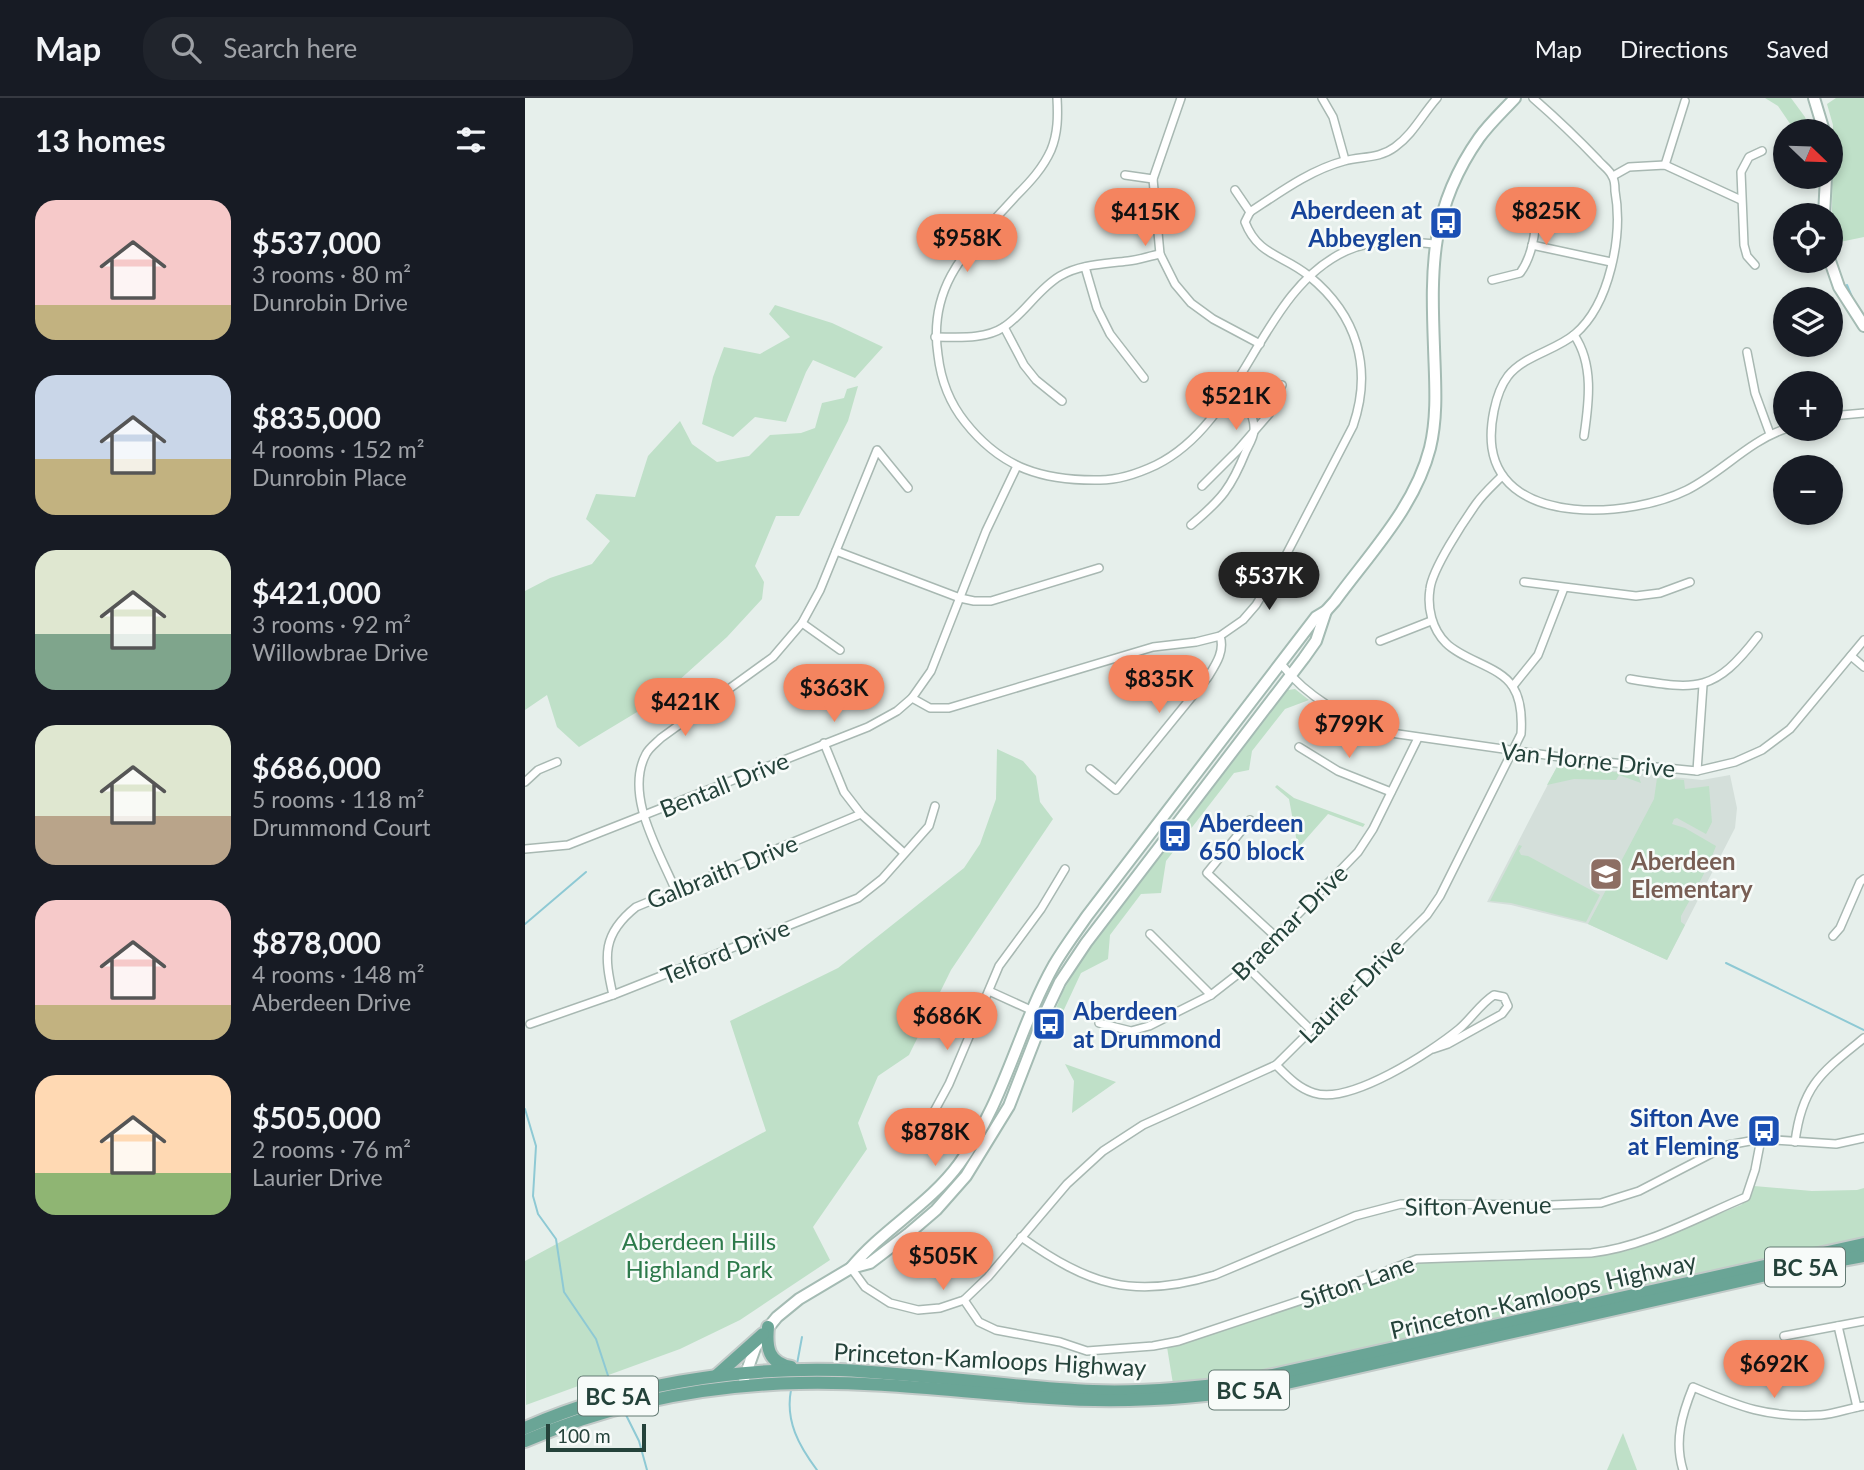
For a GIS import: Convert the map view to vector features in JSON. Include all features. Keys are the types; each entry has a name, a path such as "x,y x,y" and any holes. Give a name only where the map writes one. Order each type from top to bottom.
{"main road":[{"path":"715,1377 799,1299 851,1268 870,1263 908,1234 936,1210 966,1176 1009,1106 1060,982 1086,943 1316,641 1326,611 1403,509 1417,484 1428,455 1436,412 1432,270 1440,218 1452,186 1479,138 1515,98"},
{"path":"1814,98 1820,119"},
{"path":"1834,273 1839,287 1864,326"},
{"path":"851,1268 861,1255 929,1198 959,1164 982,1128 999,1093 1054,965 1087,916 1316,617 1326,611"},
{"name":"Princeton-Kamloops Highway","path":"525,1441 553,1429 624,1407 743,1380 805,1370 841,1370 1093,1391 1203,1387 1287,1374 1864,1244"},
{"name":"Princeton-Kamloops Highway","path":"525,1428 551,1416 660,1385 715,1377 1093,1400 1157,1400 1205,1396 1287,1383 1788,1270 1864,1256"},
{"path":"765,1331 770,1356 784,1366 805,1370"},
{"path":"743,1380 765,1331"}],"street":[{"path":"1057,98 1058,121 1051,149 1039,172 964,253 949,276 938,306 935,337 943,380 956,410 982,440 1017,466 1038,475 1066,481 1109,480 1139,473 1169,458 1189,444 1209,422 1296,290 1322,264 1348,250 1373,243 1401,241 1435,244"},
{"path":"1181,98 1153,179 1160,254 1175,284 1191,303 1213,319 1260,344"},
{"path":"1322,98 1333,117 1345,160"},
{"path":"912,698 930,708 949,708 1153,647 1220,636 1243,620 1256,605 1285,557 1336,460 1360,404 1363,379 1352,326 1340,309 1309,275 1261,248 1250,235 1245,222 1250,212 1303,178 1345,160 1373,158 1393,149 1409,136 1437,98"},
{"path":"1533,98 1575,135 1613,176 1618,206 1617,237 1604,292 1590,317 1574,335 1526,361 1509,376 1499,393 1492,444 1495,464 1501,477 1522,495 1544,504 1618,510 1651,504 1686,491 1773,433"},
{"path":"1665,165 1685,101"},
{"path":"1755,265 1747,256 1744,245 1741,172 1749,157 1762,151"},
{"path":"1613,176 1629,167 1665,165 1741,200"},
{"path":"1125,175 1153,179"},
{"path":"1235,190 1250,212"},
{"path":"1492,280 1520,273 1532,245 1536,212 1513,200"},
{"path":"1532,245 1611,262"},
{"path":"935,337 986,334 1005,327 1043,289 1061,276 1085,267 1160,254"},
{"path":"1085,267 1105,325 1144,378"},
{"path":"1005,327 1024,365 1036,380 1062,401"},
{"path":"1574,335 1583,348 1587,362 1584,436"},
{"path":"1748,352 1755,393 1770,434"},
{"path":"1202,486 1269,414 1282,385"},
{"path":"1191,525 1215,505 1234,481 1254,431 1253,419 1243,399 1233,387"},
{"path":"1843,415 1864,413"},
{"path":"675,889 640,804 640,771 646,753 661,738 773,657 802,623 836,551 877,450 908,488"},
{"name":"Bentall Drive","path":"525,849 568,845 868,727 897,711 912,698 930,671 986,531 1017,466"},
{"path":"1501,477 1477,502 1436,571 1430,588 1431,621 1445,642 1461,654 1493,670 1513,686 1538,655 1564,588"},
{"path":"836,551 974,601 991,601 1099,568"},
{"path":"1524,582 1636,596 1660,593 1690,582"},
{"path":"1380,641 1431,621"},
{"path":"802,623 840,650"},
{"path":"1090,769 1115,790 1208,677 1217,663 1223,645 1220,636"},
{"path":"1630,679 1662,684 1703,685 1739,661 1758,636"},
{"name":"Van Horne Drive","path":"1282,664 1290,675 1336,711 1357,723 1384,732 1513,751 1659,769 1697,771 1735,762 1762,750 1790,729 1864,640"},
{"path":"1851,656 1864,667"},
{"path":"1697,771 1703,685"},
{"name":"Laurier Drive","path":"964,1300 978,1288 1067,1184 1103,1151 1143,1125 1276,1065 1427,915 1440,896 1521,734 1522,719 1513,686"},
{"name":"Braemar Drive","path":"1099,1023 1131,1031 1149,1026 1212,995 1247,967 1358,852 1373,829 1417,738"},
{"path":"824,743 844,792 861,814 904,853"},
{"path":"1299,747 1338,771 1391,792"},
{"path":"525,782 538,770 557,762"},
{"name":"Telford Drive","path":"530,1024 613,995 858,898 882,879 929,826 935,806"},
{"name":"Galbraith Drive","path":"613,995 606,958 609,942 615,928 636,907 861,814"},
{"path":"1250,820 1207,873 1275,936"},
{"path":"903,1116 920,1126 930,1119 949,1084 999,966 1041,909 1065,869"},
{"path":"1833,936 1840,929 1864,878"},
{"path":"1150,934 1212,995"},
{"path":"1247,967 1311,1030"},
{"path":"989,991 1044,1016"},
{"path":"1276,1065 1299,1087 1317,1094 1334,1095 1355,1091 1433,1049 1494,995 1504,997 1507,1001 1508,1006 1502,1014 1448,1044 1433,1049"},
{"path":"1795,1142 1803,1104 1813,1084 1864,1038"},
{"name":"Sifton Avenue","path":"1021,1237 1056,1262 1091,1278 1144,1288 1173,1286 1215,1275 1355,1216 1401,1204 1601,1203 1639,1191 1728,1145 1761,1139 1836,1144 1864,1138"},
{"name":"Sifton Lane","path":"964,1300 979,1322 996,1330 1060,1342 1087,1351 1171,1343 1371,1277 1417,1259 1591,1253 1644,1240 1746,1197 1761,1139"},
{"path":"851,1268 865,1287 890,1303 918,1310 940,1308 964,1300"},
{"path":"1784,1336 1864,1321"},
{"path":"1683,1470 1680,1428 1693,1387 1742,1408 1776,1415 1823,1415 1861,1406 1839,1326"}],"shaded area":[{"name":"Aberdeen Elementary","path":"1558,765 1702,780 1730,775 1737,808 1735,828 1667,960 1588,924 1511,905 1487,902"}],"green space":[{"path":"1765,98 1791,98 1806,119 1787,119 1778,106"},
{"path":"1836,98 1864,98 1864,237 1843,241 1843,203 1832,203 1832,189 1843,189 1843,119 1831,119 1827,104"},
{"path":"775,305 832,323 883,347 855,378 813,360 786,422 755,417 733,437 702,424 713,377 724,347 760,354 790,337 769,314"},
{"path":"858,386 848,421 799,516 776,516 755,566 764,582 762,599 727,637 657,700 579,747 557,727 547,695 525,710 525,591 550,578 592,564 610,541 586,519 596,494 635,497 648,456 680,421 692,444 717,462 749,456 770,435 801,433 815,428 822,403 844,398 847,389"},
{"path":"1295,689 1309,700 1285,709 1252,751 1249,770 1234,773 1166,861 1161,893 1141,894 1110,935 1108,959 1081,973 1054,1031 1048,1028 1063,991 1082,959 1288,690"},
{"name":"Aberdeen Hills Highland Park","path":"997,749 1023,761 1036,776 1040,802 1053,819 951,970 909,1055 878,1076 858,1123 867,1149 813,1227 830,1260 740,1320 680,1349 526,1405 525,1261 766,1131 730,1021 838,968 964,868 980,844 996,799"},
{"path":"1558,765 1638,775 1641,783 1619,775 1616,780 1574,779 1547,785"},
{"path":"1657,778 1684,780 1685,789 1709,786 1712,822 1706,834 1677,818 1672,824 1685,828 1716,846 1681,916 1681,922 1685,925 1667,960 1588,924 1654,799"},
{"path":"1277,785 1294,798 1365,824 1363,827 1328,814 1298,848 1289,799 1275,787"},
{"path":"1519,845 1522,846 1519,851 1521,855 1528,856 1600,895 1586,922 1511,903 1490,901"},
{"path":"1065,1064 1116,1082 1072,1113 1074,1081"},
{"path":"1754,1186 1812,1191 1864,1188 1864,1242 1273,1370 1173,1384 1167,1347 1421,1262 1626,1251 1741,1205 1752,1194"},
{"path":"1623,1433 1637,1470 1607,1470"}],"waterway":[{"path":"1847,285 1852,297"},
{"path":"525,924 586,872"},
{"path":"1726,963 1864,1030"},
{"path":"525,1109 536,1146 533,1196 538,1214 556,1239 564,1292 596,1339 613,1391"},
{"path":"797,1364 802,1337"},
{"path":"791,1390 790,1412 795,1433 817,1470"},
{"path":"624,1411 639,1441 647,1470"}],"place":[{"name":"Aberdeen at Abbeyglen","path":"1446,223"},
{"name":"Aberdeen 650 block","path":"1175,836"},
{"name":"Aberdeen Elementary","path":"1606,874"},
{"name":"Aberdeen at Drummond","path":"1049,1024"},
{"name":"Sifton Ave at Fleming","path":"1764,1131"}]}
